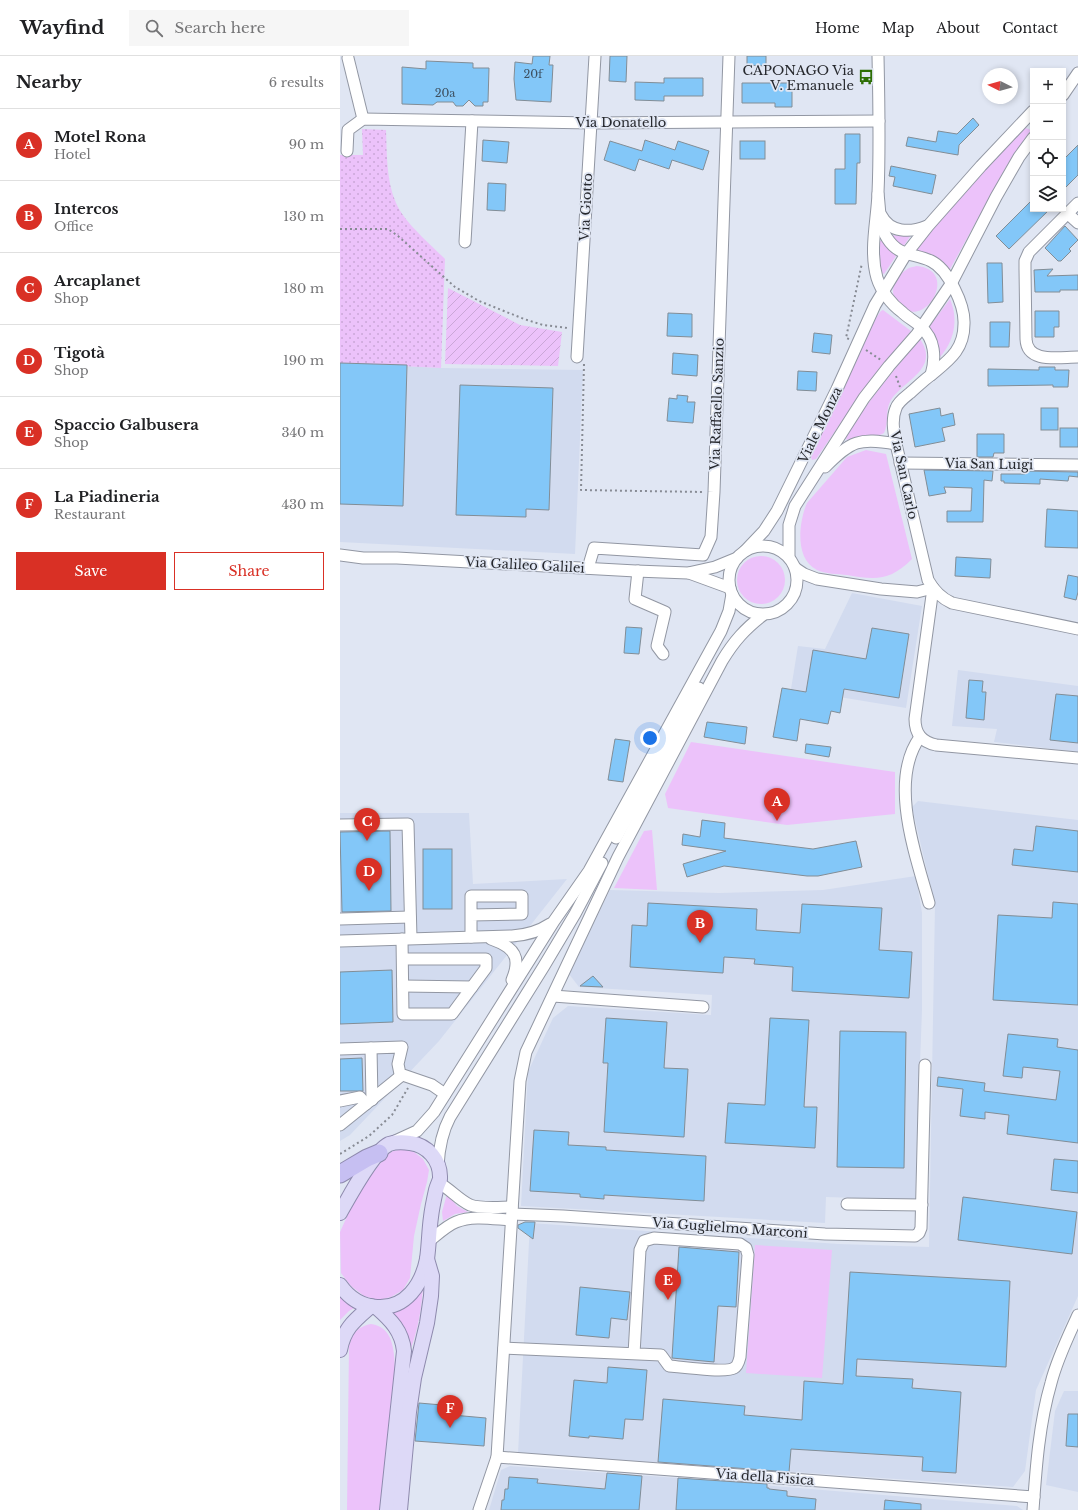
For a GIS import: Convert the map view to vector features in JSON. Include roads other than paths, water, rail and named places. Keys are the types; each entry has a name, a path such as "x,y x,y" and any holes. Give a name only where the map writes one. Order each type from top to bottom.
{"highway":[{"path":"340,1174 384,1149"}],"main road":[{"path":"340,1213 360,1179 384,1149 404,1142 419,1145 429,1152 438,1166 440,1175 439,1183 432,1209 426,1259 420,1280 406,1299 392,1306 374,1307 354,1300 340,1285"},
{"path":"399,1507 409,1405 428,1323 431,1296 432,1276 426,1259"},
{"path":"340,1350 344,1335 349,1326 374,1307"},
{"path":"374,1307 396,1327 400,1334 403,1345 404,1360 387,1510"},
{"path":"393,1458 399,1507"}],"street":[{"name":"Via Giotto","path":"577,358 595,56"},
{"name":"Via Raffaello Sanzio","path":"588,568 594,548 703,555 711,537 714,492 729,56"},
{"path":"878,56 878,194 873,252 877,276 883,291 900,312 922,327 928,335 934,351 934,362 931,375"},
{"path":"347,151 348,130 363,119 348,58"},
{"path":"1066,78 1078,66"},
{"path":"1066,91 1078,73"},
{"name":"Viale Monza","path":"741,555 764,531 777,512 837,389 875,305 906,254 928,226 1030,113"},
{"name":"Via Donatello","path":"363,119 591,123 879,120"},
{"path":"466,242 472,121"},
{"name":"Viale Monza","path":"789,557 788,533 790,519 795,506 864,398 922,327 951,284 996,197 1019,157 1032,140"},
{"path":"878,194 882,226 887,238 898,250 933,262 941,269 951,284"},
{"path":"1078,203 1029,252 1025,261 1026,343 1030,352 1039,356 1078,357"},
{"path":"1067,213 1078,223"},
{"path":"880,215 886,224 901,230 915,231 928,226"},
{"name":"Via San Carlo","path":"933,588 926,572 900,463 893,426 894,413 897,406 931,375 947,363 959,345 964,331 964,317 957,292 951,284"},
{"path":"810,482 837,455 854,444 870,440 896,444"},
{"name":"Via San Luigi","path":"900,463 1078,465"},
{"path":"384,1149 417,1130 434,1112 554,921 589,871 721,631 729,611 731,591 730,572 741,555 758,546 767,546 779,550 789,557 795,568 798,579 795,594"},
{"name":"Via Galileo Galilei","path":"340,556 688,573 715,567 741,555"},
{"name":"Via Galileo Galilei","path":"340,563 363,558"},
{"path":"795,568 816,579 881,589 917,592 933,588"},
{"path":"638,571 635,599 666,612 657,646 663,654"},
{"name":"Via Galileo Galilei","path":"688,573 731,591"},
{"path":"731,591 742,607 748,611 760,614 772,614 783,609 795,594 806,584 816,579"},
{"path":"933,588 941,596 952,602 1078,629"},
{"path":"933,588 915,719 916,728 920,737 926,742 936,745 1078,758"},
{"path":"479,1510 497,1457 520,1081 527,1048 618,858 722,661 736,639 760,614"},
{"path":"438,1166 440,1146 444,1130 450,1117 544,966 721,648 734,632 760,614"},
{"path":"920,737 912,749 908,764 906,805 910,832 929,903"},
{"path":"340,825 408,824 410,917 403,959 403,1014 452,1014 486,968 486,959 403,959"},
{"path":"471,914 522,914 522,896 471,896 471,914 471,937"},
{"path":"340,919 410,917"},
{"path":"340,941 525,935 540,930 554,921"},
{"path":"485,937 505,944 514,954 516,964 510,990"},
{"path":"403,986 472,987"},
{"path":"553,996 703,1006"},
{"path":"340,1049 402,1047 398,1071 402,1075 432,1084 446,1094"},
{"path":"369,1102 371,1048"},
{"path":"847,1204 922,1205 925,1065"},
{"path":"340,1126 402,1075"},
{"path":"340,1102 360,1097 369,1102"},
{"path":"439,1183 451,1190 465,1202 474,1206 512,1214"},
{"name":"Via Guglielmo Marconi","path":"512,1214 563,1216 825,1234 915,1236 920,1230 922,1205"},
{"path":"428,1242 450,1225 461,1220 512,1214"},
{"path":"504,1348 634,1354 662,1355 669,1366 723,1370 735,1368 740,1357 748,1255 746,1248 740,1244 654,1238 644,1241 640,1250 634,1354"},
{"path":"1032,1510 1040,1435 1051,1383 1059,1357 1078,1315"},
{"name":"Via della Fisica","path":"497,1457 1034,1497"}],"place":[{"name":"CAPONAGO Via V. Emanuele","path":"866,77"},
{"name":"Motel Rona","path":"777,821"},
{"name":"Arcaplanet","path":"367,841"},
{"name":"Tigotà","path":"369,891"},
{"name":"Intercos","path":"700,943"},
{"name":"Spaccio Galbusera","path":"668,1300"},
{"name":"La Piadineria","path":"450,1428"}]}
